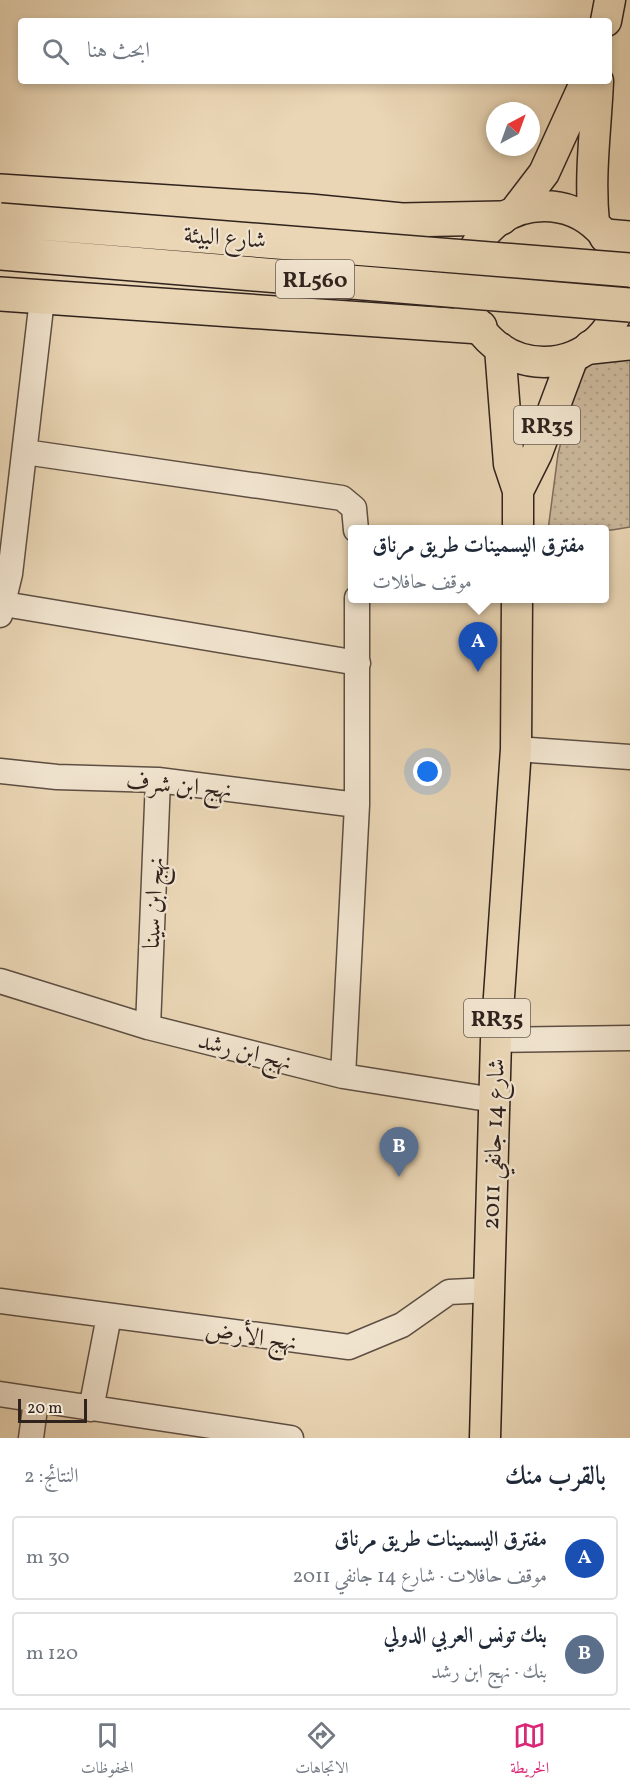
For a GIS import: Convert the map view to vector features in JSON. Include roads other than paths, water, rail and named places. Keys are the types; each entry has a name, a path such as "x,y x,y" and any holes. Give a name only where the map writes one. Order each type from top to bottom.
{"highway":[{"path":"0,191 310,211 402,220 508,215"},
{"name":"شارع البيئة","path":"0,220 630,270"},
{"name":"RL560","path":"0,253 630,305"},
{"path":"0,294 490,338"},
{"path":"582,352 630,343"}],"main road":[{"path":"607,18 610,0"},
{"path":"585,84 544,174 508,215 483,235 471,256 466,280 469,305 490,338 523,359 540,361 582,352 608,329 619,307 623,282 618,258 610,232 591,189 598,84"},
{"path":"508,215 535,206 556,206 576,212 610,232"},
{"name":"RR35","path":"490,338 509,464 518,491 518,525"},
{"name":"RR35","path":"518,491 582,352"},
{"name":"شارع 14 جانفي 2011","path":"485,1438 496,1040 516,749 517,603"}],"street":[{"path":"42,299 25,452 5,573 2,610 358,663"},
{"path":"25,452 342,498 354,508 356,525"},
{"path":"343,1076 357,805 357,603"},
{"path":"516,749 630,757"},
{"name":"نهج ابن شرف","path":"0,771 57,777 158,780 357,805"},
{"name":"نهج ابن سينا","path":"147,1027 158,780"},
{"name":"نهج ابن رشد","path":"0,981 147,1027 343,1076 494,1100"},
{"path":"496,1040 630,1038"},
{"name":"نهج الأرض","path":"0,1301 349,1347 402,1325 449,1292 489,1290"},
{"path":"91,1409 109,1316"},
{"path":"0,1394 277,1437"},
{"path":"31,1438 36,1401"}],"place":[{"name":"مفترق اليسمينات طريق مرناق","path":"478,672"},
{"name":"بنك تونس العربي الدولي","path":"399,1177"}]}
